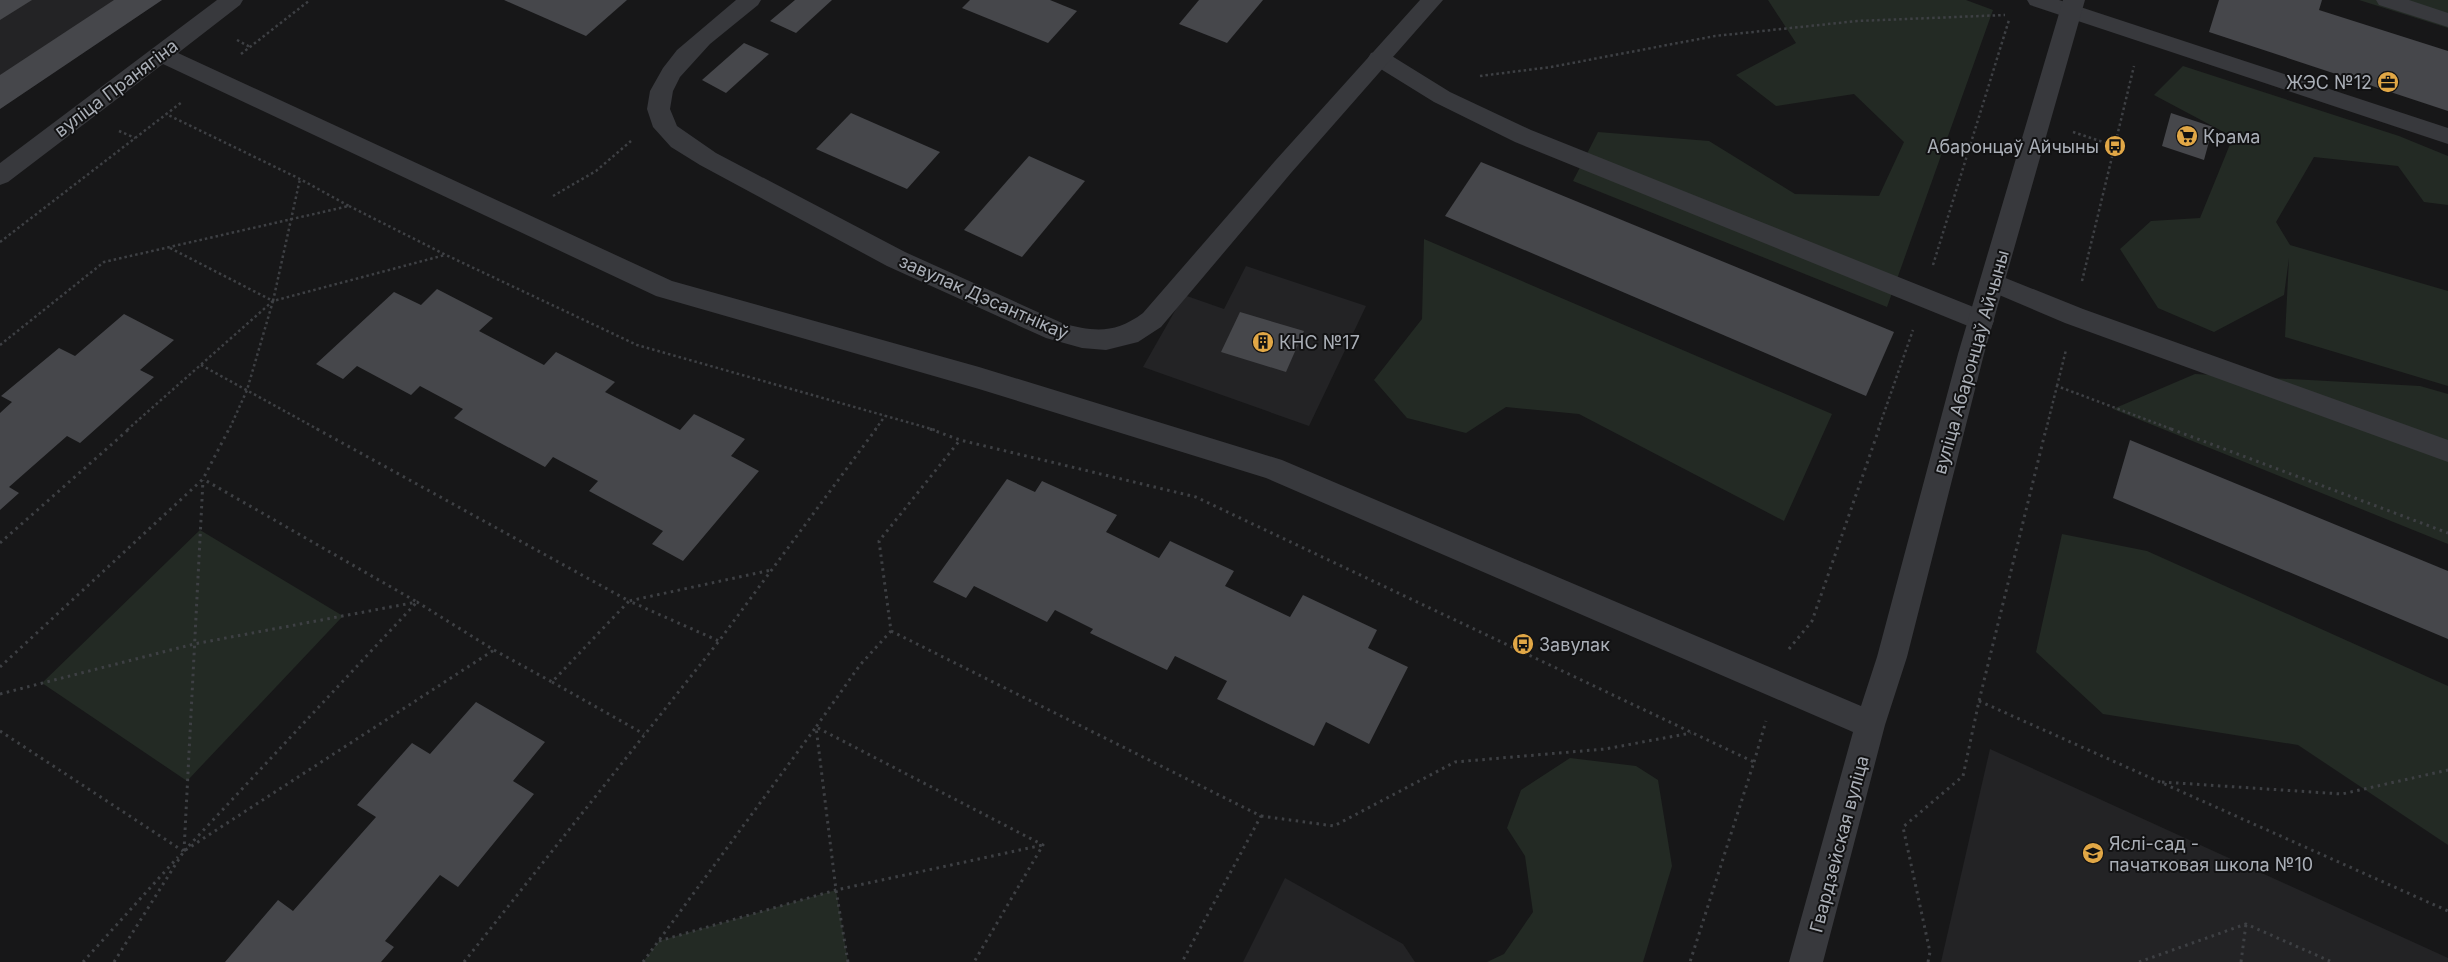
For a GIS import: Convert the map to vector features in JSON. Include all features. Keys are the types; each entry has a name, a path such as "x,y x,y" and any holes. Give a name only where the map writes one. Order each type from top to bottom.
{"street":[{"name":"вуліца Пранягіна","path":"0,176 232,0"},
{"path":"660,116 660,91 677,65 750,0"},
{"path":"1379,58 1432,0"},
{"name":"вуліца Абаронцаў Айчыны","path":"1870,725 1892,657 1971,354 2040,121 2072,5"},
{"path":"161,54 664,289 979,378 1272,468 1870,725"},
{"name":"завулак Дэсантнікаў","path":"660,116 665,127 675,137 708,159 896,259 1055,331 1073,337 1105,341 1132,335 1152,320 1379,58"},
{"name":"Гвардзейская вуліца","path":"1806,962 1870,725"}],"lane":[{"path":"2037,0 2072,5 2142,35 2448,136"},
{"path":"2386,0 2448,20"},
{"path":"1379,58 1418,83 1470,112 1523,136 1982,321"},
{"path":"1993,282 2074,316 2448,452"}],"path":[{"path":"0,242 310,0"},
{"path":"1418,83 1551,67 1715,36 1857,21 2010,15 1923,298 1812,621 1789,648 1776,684 1754,762 1690,962"},
{"path":"1928,962 1930,952 1903,827 1963,776 1979,701 2142,35"},
{"path":"166,114 446,255 637,345 885,416 960,440 1196,497 1754,762"},
{"path":"502,214 553,196 596,172 660,116"},
{"path":"2040,121 2115,146"},
{"path":"0,667 202,479 234,422 247,390 272,301 300,180"},
{"path":"0,345 104,262 289,222 349,206"},
{"path":"168,247 272,301"},
{"path":"0,543 272,301 446,255"},
{"path":"201,365 629,602 719,641"},
{"path":"2057,386 2448,533"},
{"path":"464,962 719,641 885,416"},
{"path":"643,962 860,665 891,631 879,541 960,440"},
{"path":"202,479 417,602 494,650 644,734"},
{"path":"184,851 202,479"},
{"path":"552,682 629,602 772,570"},
{"path":"0,694 194,644 417,602"},
{"path":"83,962 417,602"},
{"path":"891,631 1261,816 1334,826 1455,762 1605,749 1692,732"},
{"path":"114,962 184,851 494,650"},
{"path":"1979,701 2448,911"},
{"path":"816,727 1043,845"},
{"path":"816,727 836,890 848,962"},
{"path":"0,731 184,851"},
{"path":"2159,782 2342,794 2448,770"},
{"path":"1182,962 1261,816"},
{"path":"659,941 836,890 1043,845"},
{"path":"974,962 1043,845"},
{"path":"2241,962 2246,924"},
{"path":"2139,962 2246,924 2332,962"}],"shaded area":[{"path":"0,0 162,0 0,109"},
{"path":"1768,0 1966,0 1993,10 1887,307 1573,181 1598,132 1709,141 1795,194 1879,196 1904,142 1854,94 1776,106 1736,75 1796,43"},
{"path":"2359,0 2448,0 2448,28"},
{"path":"2183,66 2399,136 2448,156 2448,205 2424,202 2398,166 2314,157 2276,222 2290,245 2448,291 2448,386 2285,337 2289,258 2284,295 2214,332 2158,308 2120,249 2151,221 2200,218 2233,137 2154,95"},
{"path":"1424,239 1832,414 1784,521 1579,414 1506,407 1466,433 1407,418 1374,380 1422,319"},
{"path":"1246,266 1366,306 1309,426 1143,367 1184,295 1224,309"},
{"path":"2195,374 2420,386 2448,394 2448,544 2113,409"},
{"path":"200,530 343,616 187,781 42,683"},
{"path":"2062,534 2147,551 2448,686 2448,845 2298,745 2103,714 2036,652"},
{"name":"Яслі-сад - пачатковая школа №10","path":"1990,749 2448,958 2448,962 1941,962"},
{"path":"1570,758 1636,766 1658,780 1672,866 1643,962 1487,962 1504,954 1533,912 1525,856 1507,828 1521,790"},
{"path":"1285,878 1403,944 1415,962 1243,962"},
{"path":"836,890 848,962 643,962 659,941"}],"building":[{"path":"0,0 32,0 0,20"},
{"path":"114,0 162,0 0,109 0,75"},
{"path":"504,0 627,0 586,36"},
{"path":"795,0 832,0 796,33 770,21"},
{"path":"970,0 1050,0 1077,11 1048,43 962,8"},
{"path":"1199,0 1263,0 1227,43 1179,24"},
{"path":"2219,0 2322,0 2319,10 2448,51 2448,111 2209,32"},
{"path":"744,43 769,54 726,93 702,80"},
{"path":"851,113 940,152 907,189 816,149"},
{"name":"Крама","path":"2171,113 2213,127 2204,160 2162,146"},
{"path":"1029,156 1085,181 1022,257 964,230"},
{"path":"1481,162 1894,332 1866,396 1445,216"},
{"path":"437,289 493,318 479,331 544,365 556,352 615,382 605,392 680,430 694,414 745,439 731,456 759,471 683,561 652,544 663,531 589,491 598,481 553,457 545,467 454,418 463,409 420,386 411,395 357,366 343,379 316,364 394,292 421,305"},
{"name":"КНС №17","path":"1240,312 1304,331 1286,372 1221,352"},
{"path":"124,314 174,340 140,370 154,377 80,443 67,436 9,487 19,493 0,510 0,413 12,402 1,396 59,348 75,356"},
{"path":"2130,440 2448,571 2448,639 2113,498"},
{"path":"1007,479 1035,492 1042,481 1117,515 1106,532 1159,558 1170,541 1234,571 1225,586 1290,617 1303,595 1377,630 1368,648 1408,667 1369,744 1326,722 1314,746 1217,699 1227,681 1175,656 1167,670 1090,633 1093,629 1055,610 1047,622 974,586 966,598 933,582"},
{"path":"476,702 545,742 513,781 534,794 458,887 440,875 385,941 394,947 381,962 225,962 278,900 293,911 376,817 357,805 412,743 430,754"}],"place":[{"name":"ЖЭС №12","path":"2388,82"},
{"name":"Крама","path":"2187,136"},
{"name":"Абаронцаў Айчыны","path":"2115,146"},
{"name":"КНС №17","path":"1263,342"},
{"name":"Завулак","path":"1523,644"},
{"name":"Яслі-сад - пачатковая школа №10","path":"2093,853"}]}
